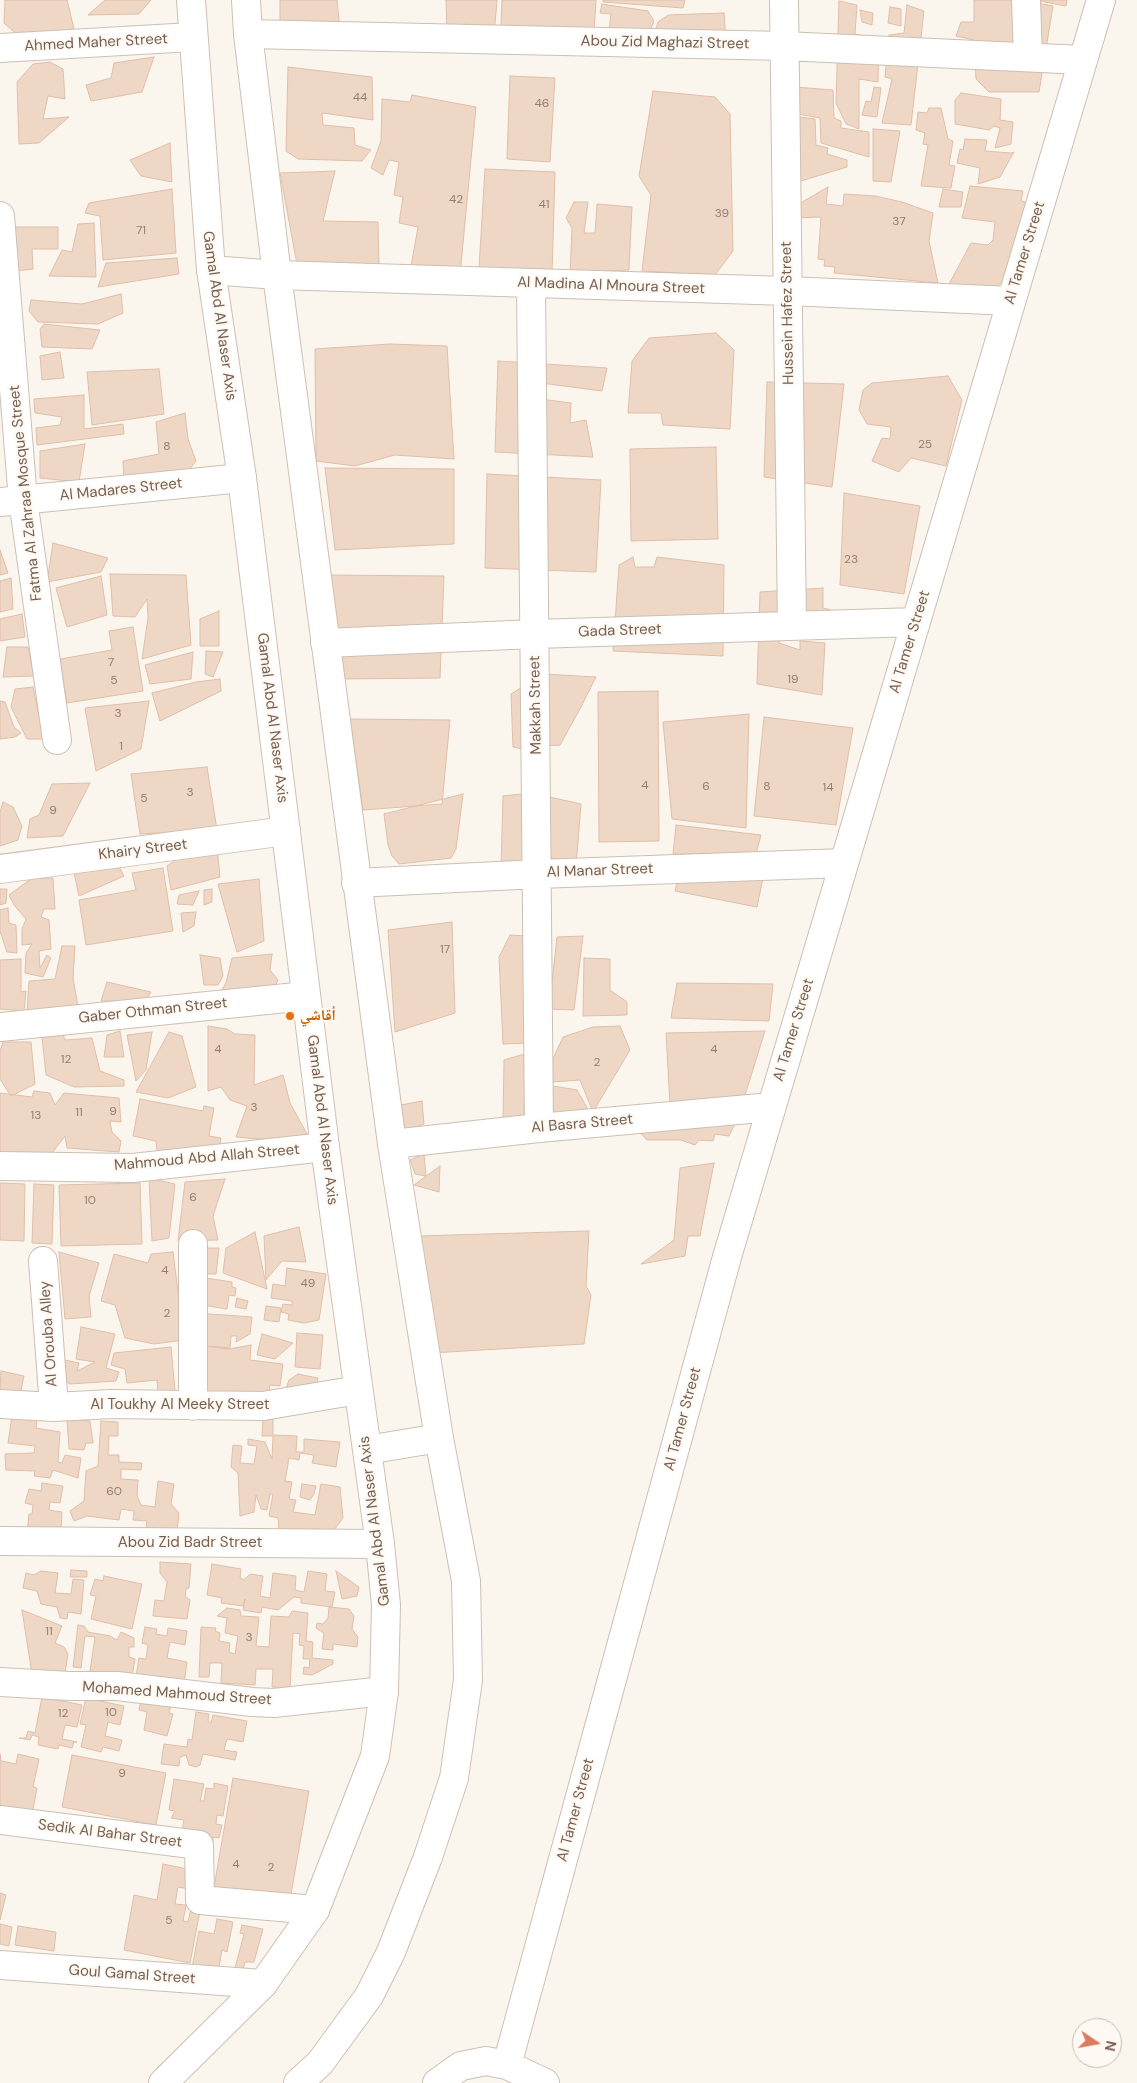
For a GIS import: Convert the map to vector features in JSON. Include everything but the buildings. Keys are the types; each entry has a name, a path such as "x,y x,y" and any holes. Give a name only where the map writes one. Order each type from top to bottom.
{"street":[{"name":"Gamal Abd Al Naser Axis","path":"163,2083 264,1984 315,1910 375,1756 384,1691 386,1605 380,1544 325,1147 242,478 211,270 190,0"},
{"path":"246,0 248,34 276,275 392,1144 439,1438 466,1582 468,1680 454,1778 428,1857 391,1952 369,1996 320,2063 298,2083"},
{"name":"Hussein Hafez Street","path":"784,0 792,626"},
{"path":"1026,0 1028,57"},
{"name":"Al Tamer Street","path":"507,2065 724,1266 1101,0"},
{"name":"Abou Zid Maghazi Street","path":"248,34 784,46 1083,60"},
{"name":"Ahmed Maher Street","path":"0,48 192,37"},
{"name":"Fatma Al Zahraa Mosque Street","path":"0,216 12,501 56,740"},
{"name":"Al Madina Al Mnoura Street","path":"211,270 276,275 788,291 1011,301"},
{"name":"Makkah Street","path":"531,283 539,1128"},
{"name":"Al Madares Street","path":"12,501 242,478"},
{"name":"Gada Street","path":"324,643 535,634 916,622"},
{"name":"Khairy Street","path":"0,869 286,831"},
{"name":"Al Manar Street","path":"356,883 538,874 844,863"},
{"name":"Gaber Othman Street","path":"0,1027 306,996"},
{"name":"Al Basra Street","path":"392,1144 539,1128 771,1107"},
{"name":"Mahmoud Abd Allah Street","path":"0,1166 134,1168 325,1147"},
{"path":"193,1244 193,1406"},
{"name":"Al Orouba Alley","path":"43,1261 54,1407"},
{"name":"Al Toukhy Al Meeky Street","path":"0,1404 54,1407 111,1404 263,1406 358,1390"},
{"path":"367,1450 439,1438"},
{"name":"Abou Zid Badr Street","path":"0,1541 380,1544"},
{"name":"Mohamed Mahmoud Street","path":"0,1682 70,1686 117,1686 260,1702 384,1691"},
{"name":"Sedik Al Bahar Street","path":"0,1820 199,1845 200,1900 315,1910"},
{"name":"Goul Gamal Street","path":"0,1965 264,1984"},
{"path":"437,2083 461,2066 486,2060 507,2065 545,2083"}],"place":[{"name":"أقاشي","path":"290,1016"}]}
